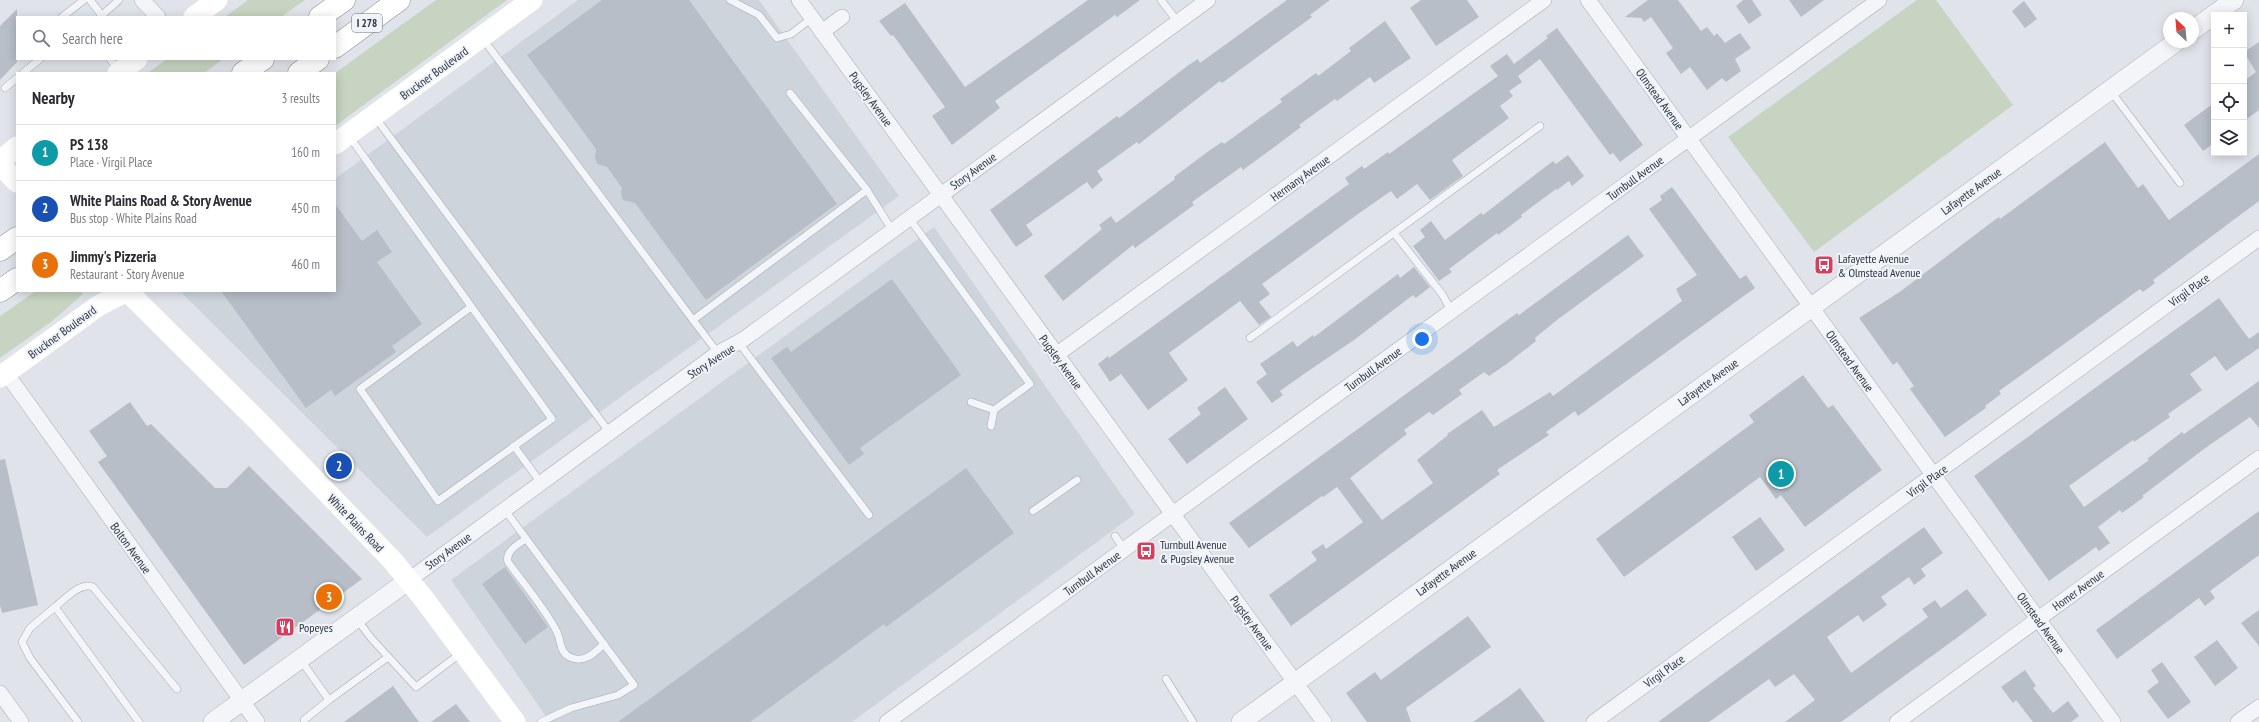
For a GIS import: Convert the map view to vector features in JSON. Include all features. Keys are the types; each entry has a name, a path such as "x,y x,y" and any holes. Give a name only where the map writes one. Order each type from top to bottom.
{"highway":[{"name":"I 278","path":"321,16 344,0"},
{"name":"I 278","path":"336,45 399,0"},
{"path":"244,72 262,60"},
{"path":"300,72 317,60"},
{"path":"0,250 16,239"},
{"path":"0,291 16,280"}],"main road":[{"name":"Bruckner Boulevard","path":"342,140 532,0"},
{"path":"116,68 135,60"},
{"path":"0,160 16,148"},
{"path":"0,165 16,181"},
{"name":"Bruckner Boulevard","path":"3,375 98,306 125,292"},
{"name":"White Plains Road","path":"128,292 264,427 409,580 515,722"}],"street":[{"path":"142,0 157,16"},
{"name":"Pugsley Avenue","path":"800,0 1056,355 1324,722"},
{"name":"Story Avenue","path":"213,722 718,354 739,343 1208,0"},
{"name":"Hermany Avenue","path":"1056,355 1544,0"},
{"name":"Olmstead Avenue","path":"1588,0 2113,722"},
{"name":"Turnbull Avenue","path":"887,722 1879,0"},
{"path":"2199,26 2234,0"},
{"path":"822,32 842,16"},
{"name":"Lafayette Avenue","path":"1241,722 2168,48"},
{"name":"Virgil Place","path":"1594,722 2259,238"},
{"name":"Bolton Avenue","path":"3,375 257,722"},
{"name":"Homer Avenue","path":"1897,722 2259,458"},
{"path":"0,693 21,722"},
{"path":"2238,722 2259,707"}],"lane":[{"path":"63,16 84,0"},
{"path":"90,0 100,16"},
{"path":"102,16 119,0"},
{"path":"730,0 759,15 777,38 791,34 812,18"},
{"path":"1162,0 1178,22"},
{"path":"481,38 718,354"},
{"path":"24,72 39,60"},
{"path":"5,88 16,79"},
{"path":"2110,90 2180,183"},
{"path":"790,93 867,190 892,230"},
{"path":"374,116 610,433"},
{"path":"1250,338 1540,126"},
{"path":"342,140 471,307 552,419 438,501 360,389 471,307"},
{"path":"693,320 867,190"},
{"path":"909,218 1030,384 994,410 991,426"},
{"path":"1394,233 1442,294 1452,312"},
{"path":"739,343 869,515"},
{"path":"971,402 994,410"},
{"path":"514,446 541,483"},
{"path":"1034,511 1077,480"},
{"path":"505,510 634,685 618,695 571,708 541,722"},
{"path":"1115,536 1125,550"},
{"path":"526,539 511,551 507,558 508,562 556,630 562,650 570,657 582,659 589,657 604,644"},
{"path":"78,722 30,658 22,642 30,628 81,587 88,585 94,587 177,690"},
{"path":"55,607 139,722"},
{"path":"356,618 388,658 416,686 463,652"},
{"path":"304,720 329,700 388,658"},
{"path":"300,659 329,700"},
{"path":"1166,679 1193,722"}],"shaded area":[{"path":"578,0 759,0 899,196 427,537 181,292 336,292 336,178"},
{"path":"934,227 1135,514 852,722 550,722 451,580"}],"green space":[{"path":"248,0 305,0 282,16 226,16"},
{"path":"436,0 507,0 336,125 336,72"},
{"path":"1917,0 1936,0 2013,105 1814,252 1728,137"},
{"path":"166,60 222,60 205,72 149,72"},
{"path":"35,292 82,292 83,294 51,322 0,358 0,316"}],"building":[{"path":"602,0 689,0 837,204 706,300 635,203 623,200 621,193 622,188 607,167 597,164 595,158 596,149 527,55"},
{"path":"1088,0 1140,0 1117,17 1115,15 995,101 1000,108 952,145 932,116 945,107 893,35 891,36 879,21 905,3 965,87"},
{"path":"1287,0 1330,0 1310,15 1312,17 1222,83 1220,81 1139,144 1137,142 1097,171 1103,180 1092,189 1087,182 1026,225 1033,235 1016,247 990,210 1117,116 1119,118 1190,64 1198,59 1200,63"},
{"path":"1421,0 1467,0 1479,17 1436,46 1410,8"},
{"path":"1648,0 1678,0 1701,31 1707,27 1714,36 1717,33 1725,43 1740,33 1751,48 1735,59 1741,71 1726,82 1722,78 1707,90 1690,67 1681,74 1666,53 1673,48 1651,17 1644,22 1641,18 1625,17"},
{"path":"1743,0 1752,0 1762,15 1749,24 1736,6"},
{"path":"1789,0 1824,0 1801,17"},
{"path":"2024,1 2037,19 2025,28 2012,11"},
{"path":"17,9 17,62 0,80 0,26"},
{"path":"1385,21 1411,58 1374,83 1370,77 1337,101 1335,99 1299,125 1301,127 1243,170 1241,167 1192,202 1194,205 1135,248 1133,245 1063,301 1044,276 1102,229 1099,225 1111,216 1116,223 1175,179 1174,177 1210,150 1222,142 1224,144 1282,102 1280,99 1316,73 1318,76 1330,67 1351,51 1349,48"},
{"path":"1557,28 1643,145 1620,162 1613,153 1610,155 1540,59 1518,76 1522,82 1509,91 1513,96 1500,106 1509,118 1452,160 1463,176 1430,200 1417,184 1397,199 1391,191 1262,284 1270,294 1259,302 1271,317 1259,325 1240,301 1169,353 1188,380 1148,410 1121,374 1110,382 1098,364 1108,356 1109,358 1349,184 1345,178 1362,166 1364,169 1388,152 1389,154 1498,76 1490,66 1507,54 1514,64 1548,38 1546,36"},
{"path":"2259,42 2259,110 2247,119 2247,79 2256,72 2247,57 2247,50"},
{"path":"2211,105 2211,145 2203,151 2184,125"},
{"path":"2105,142 2138,188 2143,184 2169,220 2259,154 2259,201 2153,280 2155,283 2143,292 2140,289 1999,391 2001,394 1985,406 1986,408 1945,437 1910,389 1914,386 1897,362 1893,365 1859,318 1901,291 1988,225 1999,217 2000,219"},
{"path":"1568,155 1584,176 1572,186 1569,181 1557,190 1556,189 1521,215 1522,217 1498,235 1497,233 1449,269 1452,272 1439,281 1413,246 1425,237 1420,230 1431,221 1445,240 1481,213 1483,215 1553,161 1556,164"},
{"path":"1672,187 1740,279 1746,275 1755,288 1578,416 1575,411 1546,432 1549,435 1497,470 1500,474 1291,626 1269,595 1317,560 1311,552 1323,544 1326,549 1363,522 1337,487 1249,548 1229,523 1517,313 1519,315 1628,235 1644,256 1557,320 1535,338 1536,341 1508,363 1489,376 1484,372 1459,390 1462,394 1433,415 1429,412 1404,430 1407,434 1350,478 1382,520 1433,483 1417,460 1448,435 1447,434 1482,410 1494,427 1550,392 1553,396 1682,301 1676,289 1697,275 1649,209 1662,200 1660,196"},
{"path":"336,205 362,241 377,230 392,252 377,262 422,324 392,346 396,352 335,396 331,390 306,408 222,292 336,292"},
{"path":"1414,267 1430,287 1416,298 1413,295 1354,340 1280,391 1283,395 1272,403 1256,382 1267,374 1260,364 1293,341 1297,347 1313,335 1314,337 1398,274 1400,278"},
{"path":"892,279 961,375 860,448 864,454 849,465 771,358 787,347 791,352"},
{"path":"2219,298 2249,339 2259,332 2259,348 2226,371 2215,356 2190,374 2202,390 2168,414 2170,417 2134,442 2133,440 2069,486 2084,507 2149,460 2147,459 2182,432 2184,434 2259,381 2259,428 2250,417 2204,449 2122,513 2120,510 2098,527 2110,543 2099,551 2096,547 2049,581 1974,476"},
{"path":"1803,375 1828,408 1833,405 1882,470 1805,527 1781,495 1776,499 1760,477 1624,577 1596,539 1754,422 1749,415"},
{"path":"1225,387 1248,419 1187,464 1168,439 1201,414 1197,408"},
{"path":"130,402 147,426 151,424 215,488 227,488 249,466 362,579 244,665 98,462 107,456 89,431"},
{"path":"5,459 38,605 2,613 0,605 0,460"},
{"path":"966,468 1014,533 886,627 884,624 750,722 618,722"},
{"path":"2259,511 2259,555 2210,591 2215,598 2205,606 2199,598 2117,659 2096,630"},
{"path":"1760,517 1785,550 1756,571 1732,537"},
{"path":"1924,527 1943,553 1921,569 1926,576 1914,585 1909,577 1881,597 1887,605 1863,622 1858,615 1827,637 1851,673 1928,617 1922,609 1935,600 1941,608 1967,589 1987,615 1958,637 1841,722 1785,722 1815,700 1794,674 1775,687 1769,679 1709,722 1658,722"},
{"path":"505,567 548,627 525,644 482,584"},
{"path":"2259,610 2259,646 2241,623"},
{"path":"1468,616 1491,647 1406,708 1411,722 1367,722 1346,693 1375,672 1381,680"},
{"path":"2217,640 2238,668 2215,686 2194,657"},
{"path":"2162,662 2191,702 2168,719 2147,691 2159,682 2151,670"},
{"path":"2025,670 2036,686 2033,688 2053,713 2068,701 2079,716 2071,722 2033,722 2016,700 2013,703 2001,687"},
{"path":"393,686 419,722 344,722"},
{"path":"1520,688 1545,722 1473,722 1508,697"},
{"path":"456,704 470,722 431,722"}],"place":[{"name":"Lafayette Avenue & Olmstead Avenue","path":"1824,265"},
{"name":"White Plains Road & Story Avenue","path":"339,466"},
{"name":"PS 138","path":"1781,474"},
{"name":"Turnbull Avenue & Pugsley Avenue","path":"1146,551"},
{"name":"Jimmy's Pizzeria","path":"329,597"},
{"name":"Popeyes","path":"285,627"}]}
